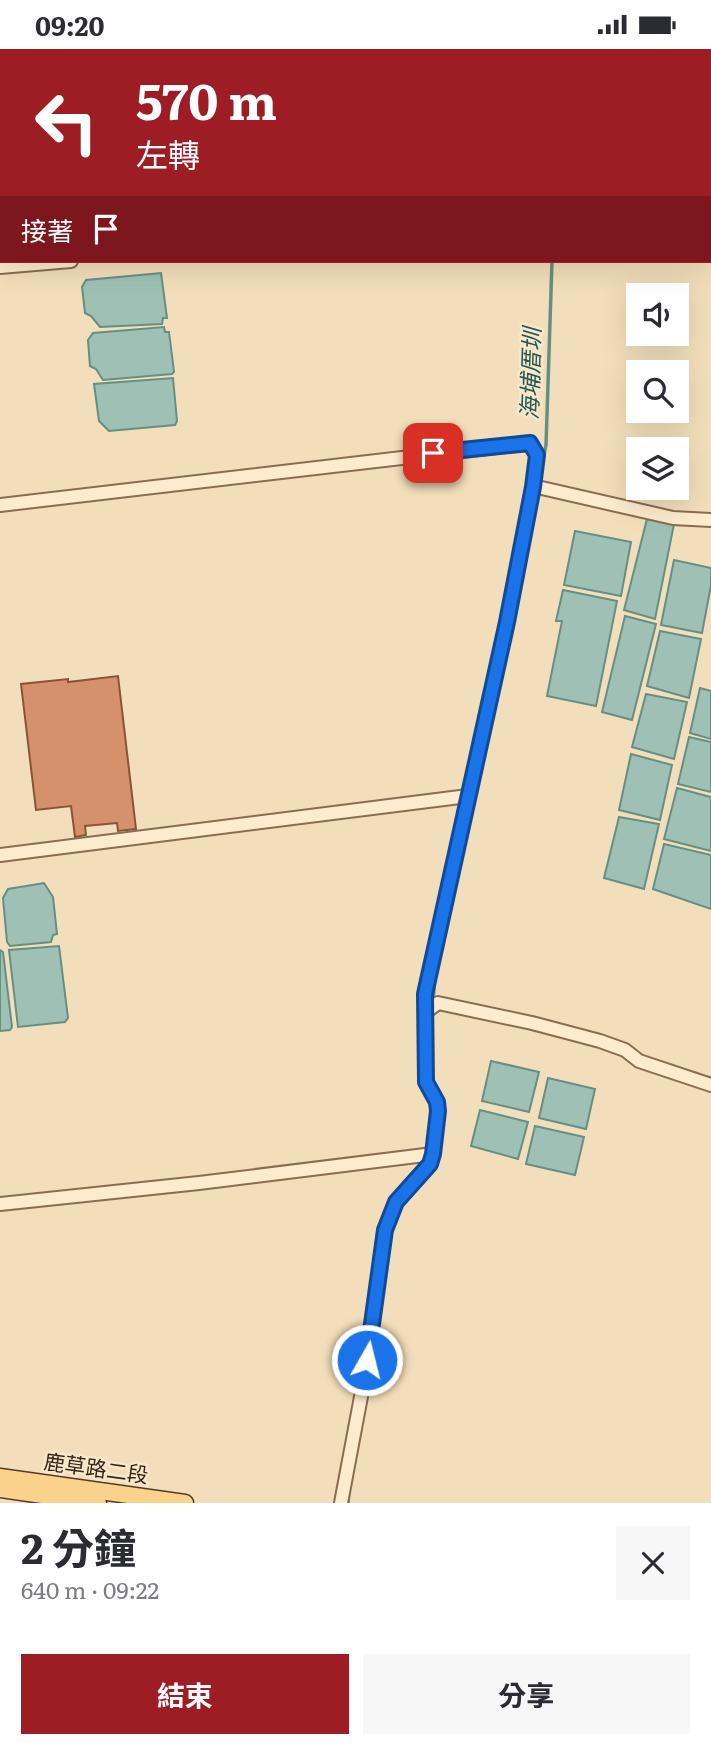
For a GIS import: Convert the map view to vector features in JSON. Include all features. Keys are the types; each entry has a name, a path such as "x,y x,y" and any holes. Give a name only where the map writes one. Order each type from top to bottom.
{"main road":[{"name":"鹿草路二段","path":"0,1477 185,1503"},
{"name":"鹿草路二段","path":"8,1494 98,1503"}],"street":[{"path":"0,267 47,263"},
{"path":"0,505 530,443 537,455 533,487 425,994 426,1082 437,1102 438,1111 433,1154 430,1164 396,1202 385,1230 363,1386 341,1503"},
{"path":"533,487 673,518 711,520"},
{"path":"0,855 468,796"},
{"path":"426,1012 439,1003 532,1023 610,1044 625,1050 639,1061 711,1085"},
{"path":"0,1204 433,1154"}],"water":[{"path":"161,273 167,318 163,318 162,324 100,327 85,313 82,287 86,280"},
{"path":"164,327 165,332 169,332 174,372 172,374 103,380 96,369 90,366 88,340 93,333"},
{"path":"173,378 177,421 175,425 109,431 99,421 94,384"},
{"path":"647,519 674,524 655,619 624,610"},
{"path":"575,531 631,542 621,596 564,585"},
{"path":"674,560 711,568 711,585 702,633 661,625"},
{"path":"563,590 617,601 596,706 547,696 562,621 556,621"},
{"path":"625,616 656,624 632,720 602,712"},
{"path":"660,631 701,639 689,698 647,686"},
{"path":"700,688 711,691 711,739 690,733"},
{"path":"646,694 687,702 674,759 632,747"},
{"path":"689,737 711,742 711,792 678,784"},
{"path":"631,754 672,765 660,820 619,810"},
{"path":"677,788 711,797 711,851 664,839"},
{"path":"619,817 659,824 644,889 604,878"},
{"path":"664,844 711,855 711,909 653,889"},
{"path":"44,883 53,897 57,934 53,935 51,942 10,946 7,942 3,898 8,889"},
{"path":"59,946 68,1018 65,1022 18,1027 9,950"},
{"path":"0,950 3,952 12,1027 10,1030 0,1031"},
{"path":"491,1061 539,1072 529,1112 482,1101"},
{"path":"548,1078 595,1089 586,1129 539,1118"},
{"path":"480,1110 528,1122 518,1159 471,1146"},
{"path":"535,1126 584,1137 575,1175 526,1164"}],"building":[{"path":"118,676 136,829 118,831 117,823 85,826 86,835 75,837 71,806 36,810 21,684"}],"waterway":[{"name":"海埔厝圳","path":"542,465 546,445 552,263"},
{"name":"海埔厝圳","path":"433,1003 435,976"},
{"name":"海埔厝圳","path":"389,1245 392,1229"},
{"name":"海埔厝圳","path":"348,1503 349,1491"}],"route":[{"path":"367,1360 385,1230 390,1213 396,1202 430,1164 433,1154 438,1111 437,1102 426,1082 425,994 507,622 536,471 537,455 530,443 433,453"}]}
